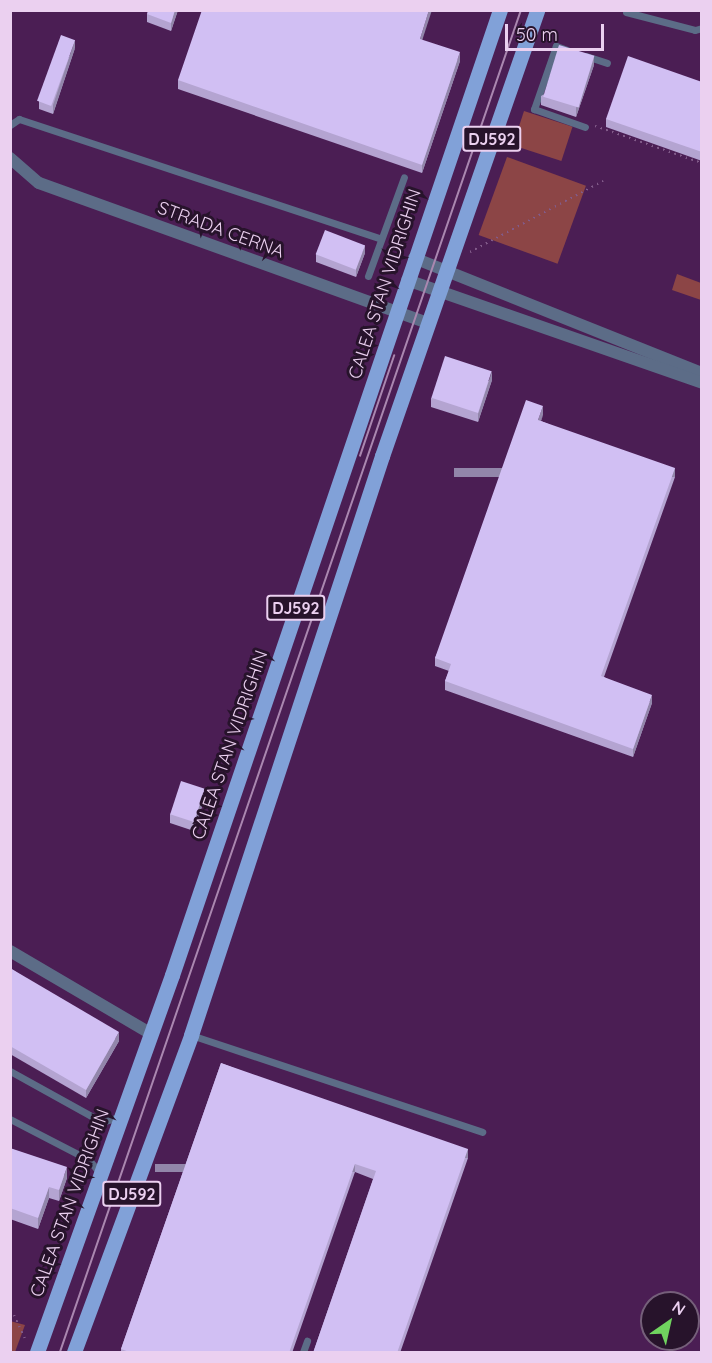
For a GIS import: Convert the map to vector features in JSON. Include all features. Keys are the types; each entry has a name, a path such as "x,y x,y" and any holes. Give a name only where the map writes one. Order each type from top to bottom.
{"main road":[{"name":"CALEA STAN VIDRIGHIN","path":"37,1353 101,1179 500,10"},
{"name":"DJ592","path":"74,1353 191,1035 427,324 537,10"}],"street":[{"name":"STRADA CERNA","path":"10,158 39,183 427,324"},
{"path":"414,258 447,268 702,373"},
{"path":"407,280 702,383"},
{"path":"10,951 150,1033"}],"lane":[{"path":"626,12 695,30 702,28"},
{"path":"586,125 534,109 556,46 607,63"},
{"path":"10,126 19,119 381,239"},
{"path":"368,276 404,177"},
{"path":"191,1035 482,1132"},
{"path":"10,1071 102,1122 123,1114"},
{"path":"10,1119 94,1163 101,1179"},
{"path":"303,1353 307,1341"}],"path":[{"path":"586,125 702,163"},
{"path":"470,252 603,181"},
{"path":"14,1315 25,1339"}],"shaded area":[{"path":"524,111 573,127 561,161 513,145"},
{"path":"507,157 586,186 558,264 479,235"},
{"path":"677,274 701,283 701,300 672,290"},
{"path":"10,1321 25,1325 15,1352 11,1352"}],"building":[{"path":"148,10 175,10 171,23 147,14"},
{"path":"202,10 429,10 420,39 460,52 422,165 178,80"},
{"path":"61,35 75,40 51,106 37,101"},
{"path":"559,45 594,56 579,107 543,97"},
{"path":"628,56 702,82 702,152 606,119"},
{"path":"325,230 365,245 356,270 316,254"},
{"path":"445,356 492,371 478,413 431,398"},
{"path":"526,400 543,406 538,420 675,468 601,676 652,695 633,749 445,681 451,664 435,658"},
{"path":"181,781 205,789 194,822 170,814"},
{"path":"10,968 119,1032 86,1090 10,1046"},
{"path":"221,1063 468,1149 397,1353 313,1353 376,1171 355,1164 289,1353 132,1353 121,1349"},
{"path":"10,1148 67,1167 59,1190 49,1187 38,1218 10,1208"}],"tram line":[{"path":"60,1352 521,10"},
{"path":"360,456 394,356"}]}
